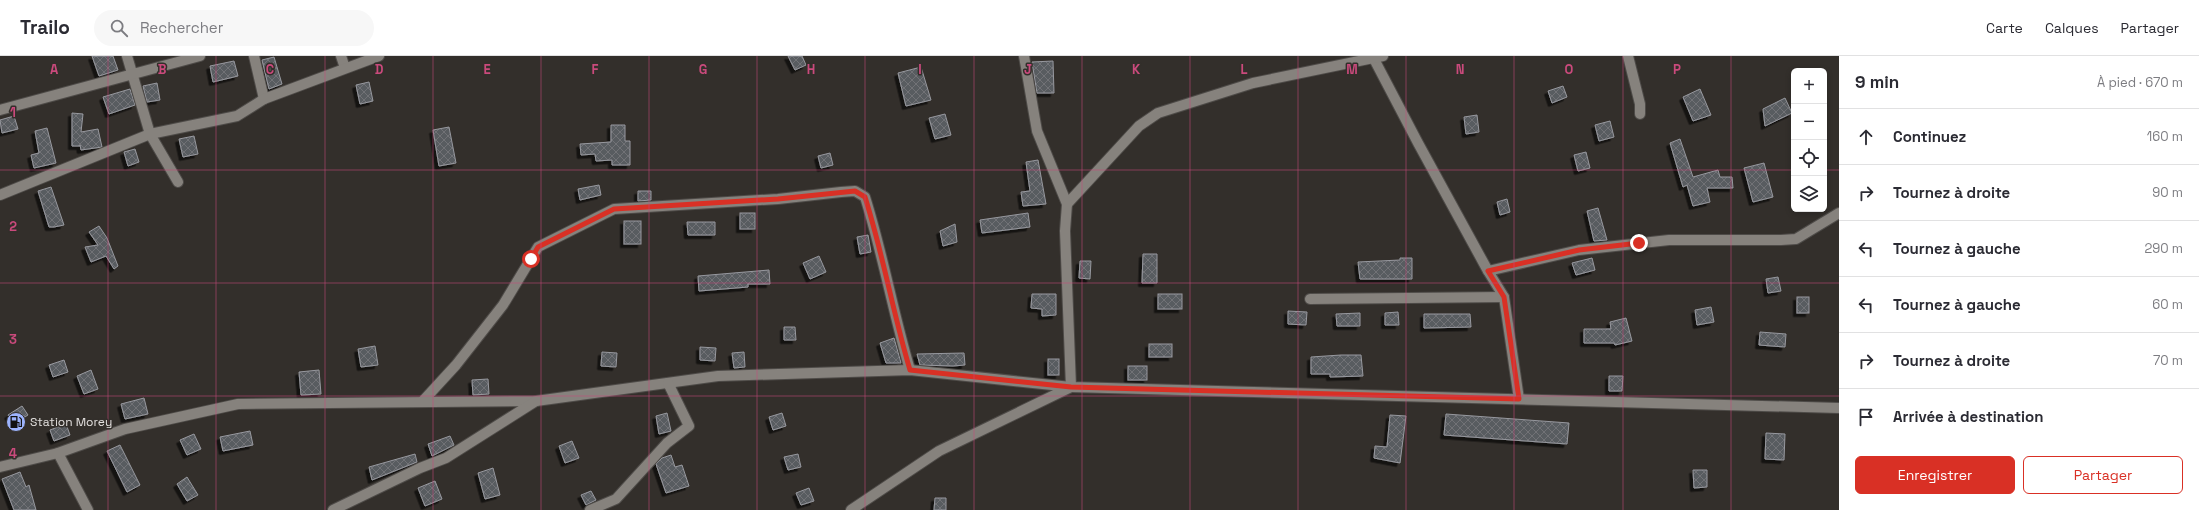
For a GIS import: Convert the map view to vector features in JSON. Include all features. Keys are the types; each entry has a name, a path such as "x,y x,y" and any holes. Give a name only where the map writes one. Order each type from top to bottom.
{"street":[{"path":"127,56 150,134 178,182"},
{"path":"0,110 200,56"},
{"path":"254,56 264,99"},
{"path":"341,56 345,68"},
{"path":"0,195 150,134 237,116 264,99 295,89 345,68 379,56"},
{"path":"1024,56 1037,131 1067,204 1065,231 1071,387"},
{"path":"1628,56 1640,104 1640,114"},
{"path":"1067,204 1139,126 1158,113 1253,83 1379,57 1488,271 1504,297 1519,399"},
{"path":"422,402 456,365 503,305 538,247 614,209 778,199 855,191 865,197 879,242 897,327 910,370"},
{"path":"1488,271 1579,250 1669,240 1796,239 1839,213"},
{"path":"1310,299 1504,297"},
{"path":"0,468 58,453 125,429 238,404 536,400 718,376 910,370 1071,387 1839,408"},
{"path":"590,510 616,499 667,443 689,426 668,383"},
{"path":"851,510 939,451 1071,387"},
{"path":"333,510 420,468 446,458 536,400"},
{"path":"58,453 88,510"}],"building":[{"path":"92,56 113,56 118,70 99,76"},
{"path":"788,56 802,56 806,65 795,70"},
{"path":"274,57 282,84 269,89 262,60"},
{"path":"234,61 238,76 213,82 210,66"},
{"path":"1053,61 1054,93 1037,93 1032,62"},
{"path":"921,67 931,100 906,106 898,73"},
{"path":"369,82 373,101 360,104 356,85"},
{"path":"157,83 160,100 147,102 143,86"},
{"path":"1563,86 1567,97 1552,103 1548,91"},
{"path":"130,89 135,105 109,114 103,97"},
{"path":"1700,89 1711,115 1693,121 1683,97"},
{"path":"1785,98 1791,113 1765,126 1763,109"},
{"path":"72,113 83,114 81,132 98,129 102,147 81,150 80,145 72,146"},
{"path":"945,114 951,135 935,139 929,118"},
{"path":"1477,115 1479,132 1466,134 1464,117"},
{"path":"14,116 18,129 2,133 0,120"},
{"path":"1610,121 1614,137 1599,141 1595,125"},
{"path":"611,125 625,125 625,141 630,141 630,165 612,165 612,160 596,161 595,154 581,155 580,144 611,142"},
{"path":"449,127 456,163 439,166 433,130"},
{"path":"47,128 56,163 34,168 31,155 39,153 35,131"},
{"path":"194,136 198,154 183,157 179,139"},
{"path":"1680,139 1693,177 1718,170 1720,177 1732,177 1733,188 1707,188 1710,202 1693,206 1687,185 1683,187 1670,143"},
{"path":"135,149 139,162 128,166 124,152"},
{"path":"1586,152 1590,168 1578,171 1574,155"},
{"path":"830,153 833,165 821,168 818,156"},
{"path":"1038,160 1046,204 1023,206 1021,192 1030,191 1026,162"},
{"path":"1764,163 1773,197 1753,202 1744,168"},
{"path":"599,185 601,195 580,200 578,189"},
{"path":"51,187 64,225 49,227 38,191"},
{"path":"638,191 651,191 651,200 638,201"},
{"path":"1507,199 1510,212 1500,215 1497,202"},
{"path":"1598,208 1607,240 1594,241 1587,211"},
{"path":"740,213 755,213 755,229 740,229"},
{"path":"1028,213 1030,227 982,233 980,220"},
{"path":"624,221 641,221 641,244 624,244"},
{"path":"687,222 715,222 715,235 688,235"},
{"path":"955,224 957,242 943,246 940,231"},
{"path":"99,226 107,238 118,266 114,269 106,256 91,262 85,247 98,245 89,232"},
{"path":"868,235 871,252 860,254 857,237"},
{"path":"1143,254 1157,254 1157,283 1142,283"},
{"path":"819,256 826,272 810,279 803,263"},
{"path":"1400,258 1412,258 1412,279 1360,279 1358,262 1400,260"},
{"path":"1592,258 1595,270 1576,275 1572,263"},
{"path":"1080,261 1091,261 1090,279 1079,278"},
{"path":"769,270 770,284 748,284 748,287 699,291 698,276"},
{"path":"1778,277 1781,291 1768,293 1766,279"},
{"path":"1032,294 1056,294 1056,315 1042,316 1042,309 1031,308"},
{"path":"1158,294 1182,294 1182,309 1158,309"},
{"path":"1797,297 1809,297 1809,313 1797,313"},
{"path":"1711,307 1714,322 1697,325 1695,310"},
{"path":"1288,311 1307,312 1306,325 1288,324"},
{"path":"1398,312 1399,325 1385,325 1385,313"},
{"path":"1360,313 1360,326 1337,326 1336,314"},
{"path":"1424,314 1470,314 1471,327 1424,328"},
{"path":"1626,318 1632,341 1615,345 1614,343 1584,343 1584,329 1611,329 1610,322"},
{"path":"784,327 795,327 796,340 784,340"},
{"path":"1760,332 1786,334 1785,347 1759,345"},
{"path":"894,338 901,363 886,363 880,343"},
{"path":"1149,344 1172,344 1172,357 1149,357"},
{"path":"375,346 378,365 361,367 358,349"},
{"path":"700,347 716,348 715,361 700,360"},
{"path":"602,352 617,353 616,367 601,366"},
{"path":"744,352 745,367 734,368 732,353"},
{"path":"964,353 965,365 953,366 920,365 917,354"},
{"path":"1361,355 1363,376 1330,377 1330,374 1311,374 1311,357"},
{"path":"1048,359 1059,359 1059,375 1048,375"},
{"path":"64,360 68,372 53,377 49,365"},
{"path":"1128,366 1147,366 1147,380 1128,380"},
{"path":"91,370 98,389 84,394 77,376"},
{"path":"319,370 321,394 301,395 299,372"},
{"path":"1609,376 1623,376 1622,391 1609,391"},
{"path":"488,379 489,394 473,395 472,380"},
{"path":"144,398 148,414 125,419 121,404"},
{"path":"22,406 28,415 14,424 8,415"},
{"path":"667,413 671,431 659,434 656,416"},
{"path":"782,413 786,426 773,430 769,417"},
{"path":"1446,414 1569,423 1567,444 1444,435"},
{"path":"1390,415 1406,416 1400,463 1374,458 1375,446 1387,447"},
{"path":"66,424 70,435 54,441 50,430"},
{"path":"250,431 253,445 223,451 220,437"},
{"path":"1766,433 1785,434 1784,460 1765,459"},
{"path":"194,434 201,449 187,455 180,440"},
{"path":"450,436 454,445 432,456 428,444"},
{"path":"572,441 579,458 565,463 559,446"},
{"path":"120,445 140,485 127,492 107,451"},
{"path":"415,454 417,462 372,480 369,467"},
{"path":"798,454 801,467 788,470 784,457"},
{"path":"671,455 675,467 682,465 689,486 666,493 656,464 662,458"},
{"path":"493,468 500,495 485,499 478,473"},
{"path":"1693,470 1707,470 1707,487 1694,488"},
{"path":"20,472 26,487 29,485 36,510 14,510 2,479"},
{"path":"187,477 198,495 187,501 177,484"},
{"path":"435,481 442,499 425,506 418,488"},
{"path":"809,488 814,501 801,505 796,493"},
{"path":"591,491 596,500 586,505 581,495"},
{"path":"935,498 946,498 946,510 934,510"}],"place":[{"name":"Station Morey","path":"16,422"}],"route":[{"path":"531,259 538,247 614,209 778,199 855,191 861,193 865,197 879,242 897,327 910,370 1071,387 1519,399 1504,297 1494,278 1488,271 1579,250 1639,243"}]}
